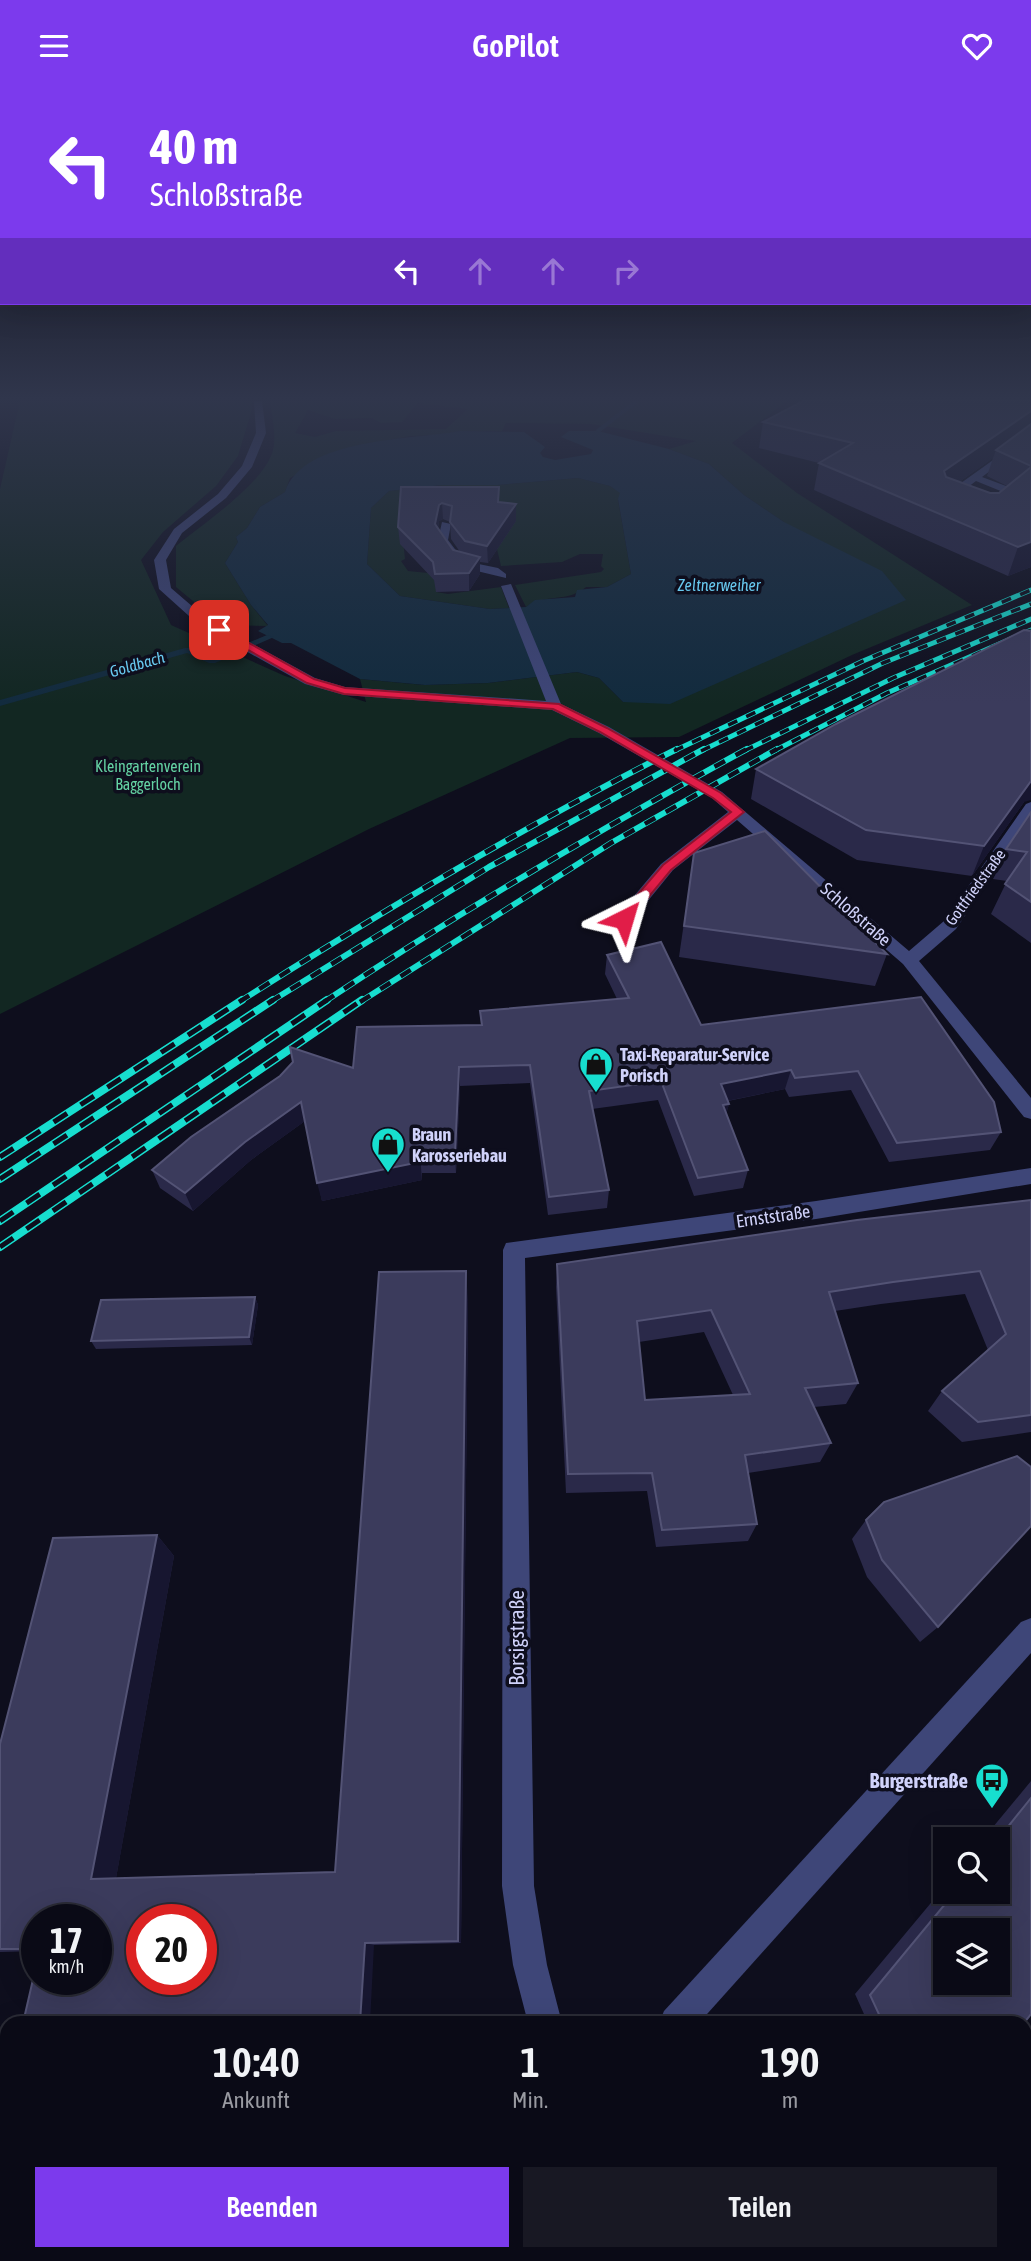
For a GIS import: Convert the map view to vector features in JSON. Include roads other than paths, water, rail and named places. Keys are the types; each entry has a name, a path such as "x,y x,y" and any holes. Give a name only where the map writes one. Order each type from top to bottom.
{"street":[{"path":"214,502 178,531 160,560 166,589 203,622 310,681 344,691 555,706 504,581 494,570 460,564 443,540 446,524"},
{"path":"949,502 953,504"},
{"path":"995,508 1003,502"},
{"name":"Schloßstraße","path":"555,706 604,730 717,795 738,812 909,960 1031,1112"},
{"name":"Gottfriedstraße","path":"909,960 950,925 1031,807"},
{"path":"624,919 667,867 738,812"},
{"name":"Ernststraße","path":"514,1250 816,1210 1031,1176"},
{"name":"Borsigstraße","path":"514,1250 518,1887 530,1965 543,2016"},
{"path":"682,2016 1031,1632"}],"water":[{"name":"Zeltnerweiher","path":"268,502 377,502 371,508 367,564 400,596 490,609 526,607 535,600 575,597 577,590 607,587 631,574 619,502 755,502 784,522 882,571 906,600 670,704 623,702 599,678 577,672 488,683 425,685 360,679 291,643 282,643 258,631 268,625 251,605 225,563 238,542 236,537 247,528 260,507"}],"waterway":[{"name":"Goldbach","path":"0,703 188,650 212,661 270,637"}],"railway":[{"path":"674,751 863,661 1031,590"},
{"path":"701,751 883,663 1031,604"},
{"path":"744,751 893,678 1031,619"},
{"path":"774,751 887,693 1031,630"},
{"path":"239,1002 455,870 677,749"},
{"path":"270,1002 489,867 704,749"},
{"path":"325,1001 532,871 747,749"},
{"path":"360,1002 611,843 777,749"},
{"path":"0,1157 242,1000"},
{"path":"0,1179 273,1000"},
{"path":"0,1247 362,1000"},
{"path":"0,1221 325,1001"}],"place":[{"name":"Taxi-Reparatur-Service Porisch","path":"596,1094"},
{"name":"Braun Karosseriebau","path":"388,1174"},
{"name":"Burgerstraße","path":"992,1810"}],"park label":[{"name":"Kleingartenverein Baggerloch","path":"148,775"}]}
